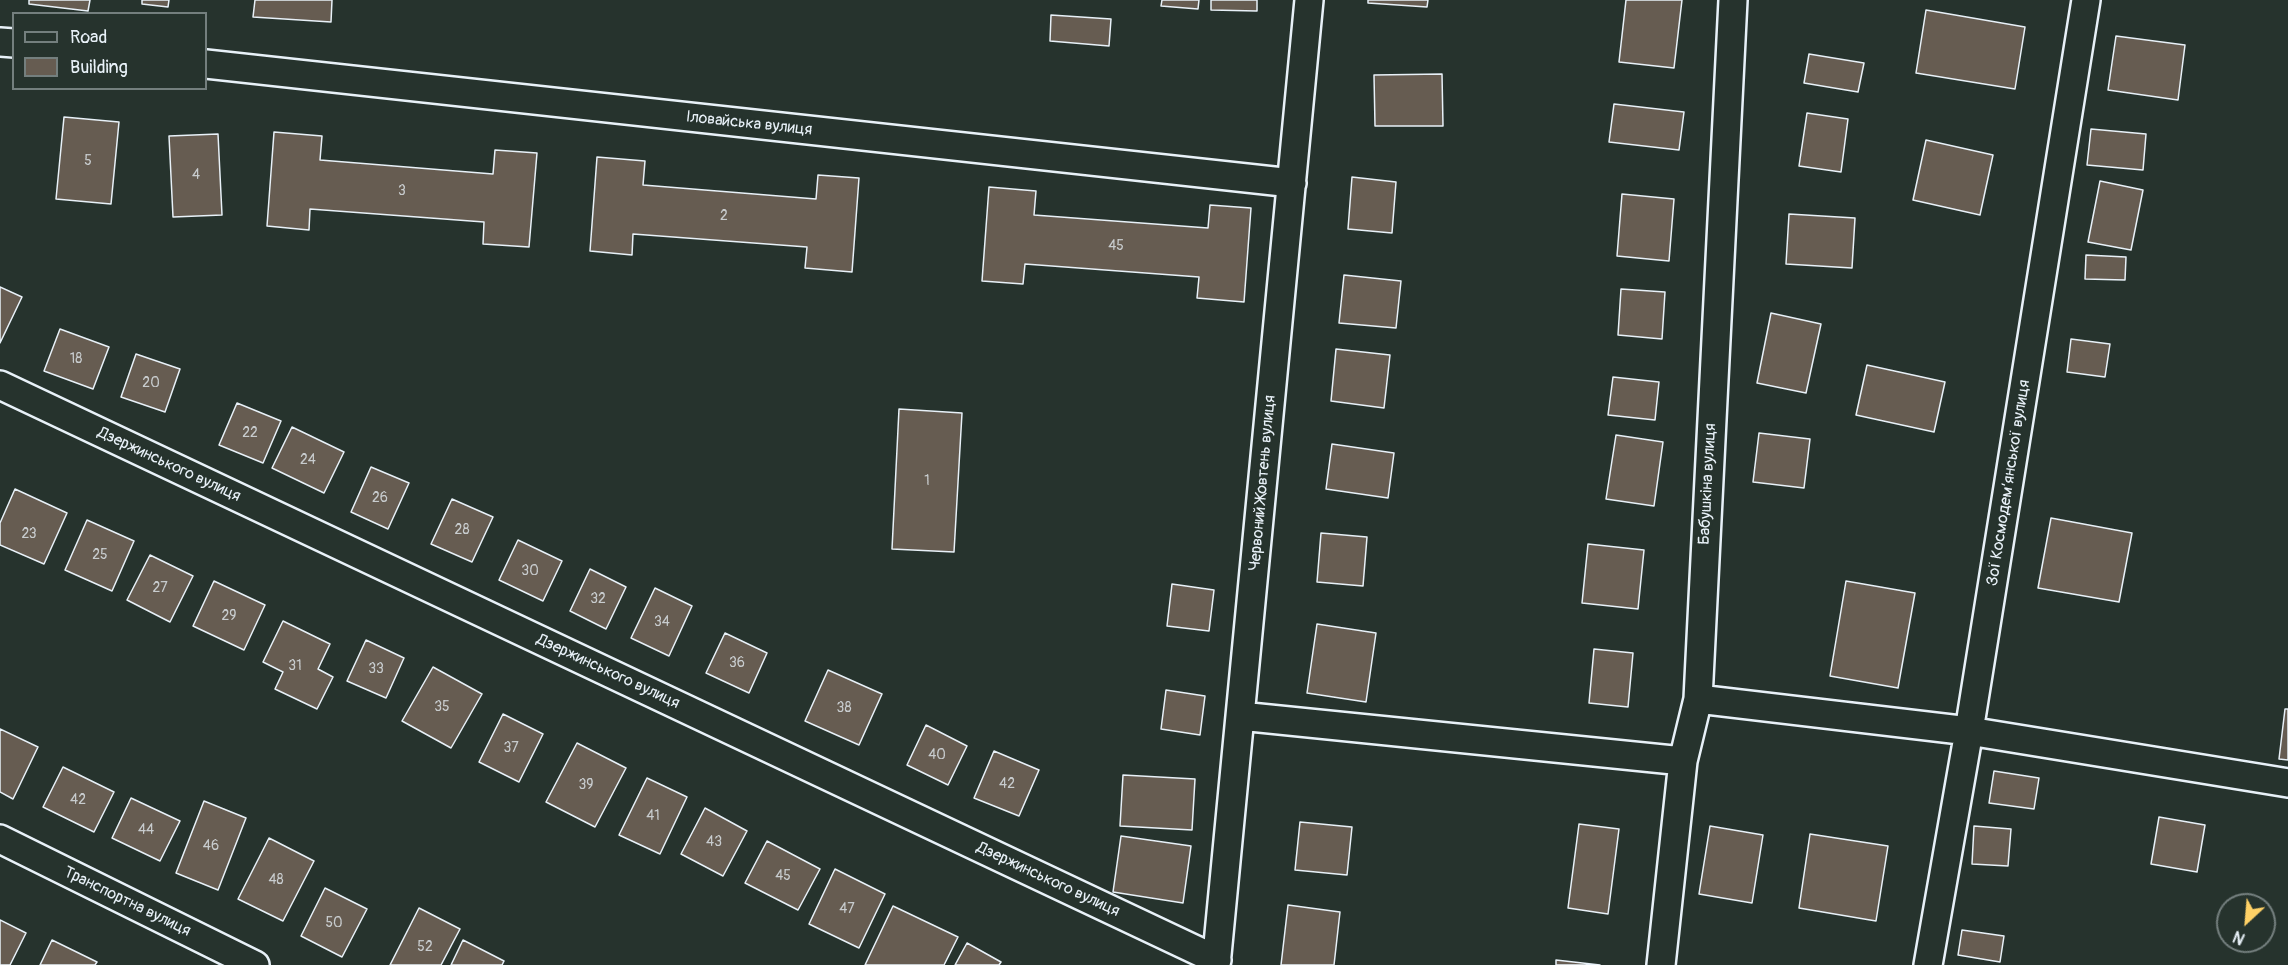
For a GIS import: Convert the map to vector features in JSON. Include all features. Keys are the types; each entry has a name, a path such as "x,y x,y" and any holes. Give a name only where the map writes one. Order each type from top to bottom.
{"street":[{"name":"Червоний Жовтень вулиця","path":"1216,962 1309,0"},
{"name":"Бабушкіна вулиця","path":"1661,965 1683,762 1698,699 1732,0"},
{"name":"Зої Космодем’янської вулиця","path":"1928,965 1969,731 2086,0"},
{"name":"Іловайська вулиця","path":"207,64 1292,183"},
{"name":"Дзержинського вулиця","path":"0,385 1216,962"},
{"path":"1698,699 1969,731 2288,783"},
{"path":"1240,716 1683,762"},
{"name":"Транспортна вулиця","path":"0,839 255,965"}],"building":[{"path":"29,0 90,0 88,11 29,4"},
{"path":"142,0 169,0 168,7 142,4"},
{"path":"255,0 332,0 331,22 253,17"},
{"path":"1162,0 1199,0 1198,9 1161,6"},
{"path":"1211,0 1257,0 1257,11 1211,10"},
{"path":"1368,0 1428,0 1427,7 1368,3"},
{"path":"1626,0 1682,0 1674,68 1619,62"},
{"path":"1926,10 2025,27 2015,89 1916,73"},
{"path":"1051,15 1111,19 1109,46 1050,41"},
{"path":"2116,36 2185,45 2178,100 2108,90"},
{"path":"1809,54 1864,63 1858,92 1804,83"},
{"path":"1442,74 1443,126 1375,126 1374,75"},
{"path":"1614,104 1684,112 1679,150 1609,142"},
{"path":"1807,113 1848,119 1841,172 1799,166"},
{"path":"64,117 119,122 111,204 56,199"},
{"path":"2091,129 2146,134 2143,170 2087,165"},
{"path":"274,132 322,136 320,160 493,174 495,150 537,153 529,247 483,244 484,222 310,209 309,230 267,226"},
{"path":"218,134 222,215 173,217 169,136"},
{"path":"1926,140 1993,155 1980,215 1913,200"},
{"path":"597,157 645,161 643,185 816,199 818,175 859,178 852,272 805,268 807,247 633,234 632,255 590,251"},
{"path":"1352,177 1396,182 1392,233 1348,229"},
{"path":"2100,181 2143,190 2131,250 2088,242"},
{"path":"989,187 1036,191 1034,215 1208,228 1210,205 1251,208 1244,302 1197,298 1199,277 1025,264 1023,284 982,281"},
{"path":"1622,194 1674,199 1669,261 1617,256"},
{"path":"1789,214 1855,218 1852,268 1786,264"},
{"path":"2086,255 2126,257 2125,280 2085,279"},
{"path":"1344,275 1401,281 1396,328 1339,323"},
{"path":"0,287 22,297 0,343"},
{"path":"1621,289 1665,292 1662,339 1618,335"},
{"path":"1771,313 1821,324 1806,393 1757,383"},
{"path":"60,329 109,347 93,389 44,371"},
{"path":"2071,339 2110,344 2105,377 2067,372"},
{"path":"1336,349 1390,355 1384,408 1331,401"},
{"path":"136,354 180,369 165,412 121,397"},
{"path":"1867,365 1945,382 1934,432 1856,415"},
{"path":"1613,377 1659,382 1655,420 1608,415"},
{"path":"237,403 281,421 263,463 219,445"},
{"path":"899,409 962,413 954,552 892,549"},
{"path":"292,427 344,452 324,493 272,468"},
{"path":"1759,433 1810,439 1804,488 1753,482"},
{"path":"1616,435 1663,442 1654,506 1606,499"},
{"path":"1332,444 1394,453 1388,498 1326,489"},
{"path":"371,467 409,483 388,529 351,512"},
{"path":"15,489 67,513 44,564 0,545 0,523"},
{"path":"452,499 493,517 472,562 431,544"},
{"path":"2051,518 2132,533 2119,602 2038,588"},
{"path":"87,520 134,541 112,591 65,570"},
{"path":"1321,533 1367,537 1363,586 1317,582"},
{"path":"518,540 562,561 543,601 499,580"},
{"path":"1588,544 1644,550 1638,609 1582,603"},
{"path":"150,555 193,576 170,622 127,600"},
{"path":"590,569 626,587 606,629 570,611"},
{"path":"214,581 265,605 244,650 193,626"},
{"path":"1846,581 1915,593 1898,688 1830,676"},
{"path":"1172,584 1214,590 1209,631 1167,626"},
{"path":"655,588 692,606 669,656 631,638"},
{"path":"283,621 330,644 318,669 333,677 317,709 275,689 283,672 263,662"},
{"path":"1317,624 1376,633 1366,702 1307,693"},
{"path":"725,633 767,653 749,693 706,673"},
{"path":"366,640 404,658 386,698 347,681"},
{"path":"1594,649 1633,653 1628,707 1589,703"},
{"path":"433,667 482,694 451,748 402,721"},
{"path":"828,670 882,694 859,745 805,721"},
{"path":"1166,690 1205,696 1200,735 1161,729"},
{"path":"2285,709 2288,709 2288,760 2279,759"},
{"path":"503,714 543,734 519,782 479,762"},
{"path":"926,725 967,746 948,785 907,765"},
{"path":"0,729 38,747 13,799 0,792"},
{"path":"577,743 626,768 595,827 546,802"},
{"path":"994,751 1039,770 1019,816 974,798"},
{"path":"63,767 114,792 94,832 43,807"},
{"path":"1994,771 2039,778 2034,809 1989,803"},
{"path":"1123,775 1195,779 1192,830 1120,826"},
{"path":"647,778 687,797 660,854 619,835"},
{"path":"131,798 180,821 160,861 112,838"},
{"path":"204,801 246,818 218,890 176,873"},
{"path":"705,808 747,831 723,876 681,854"},
{"path":"2159,817 2205,825 2197,872 2151,864"},
{"path":"1300,822 1352,827 1347,875 1295,870"},
{"path":"1579,824 1619,829 1608,914 1568,908"},
{"path":"1710,826 1763,835 1752,903 1699,894"},
{"path":"1974,826 2011,829 2008,866 1972,864"},
{"path":"1810,834 1888,846 1876,921 1799,908"},
{"path":"1121,836 1191,846 1183,903 1113,892"},
{"path":"269,838 314,861 283,921 238,899"},
{"path":"767,841 820,869 798,910 745,883"},
{"path":"835,869 885,894 859,948 809,924"},
{"path":"325,888 367,909 342,957 301,936"},
{"path":"1288,905 1340,912 1334,965 1281,965"},
{"path":"893,906 958,937 944,965 865,965"},
{"path":"419,908 460,929 441,965 390,965"},
{"path":"0,920 26,933 10,965 0,965"},
{"path":"1962,930 2004,936 2000,962 1958,955"},
{"path":"52,940 97,962 95,965 40,965"},
{"path":"463,940 504,961 502,965 451,965"},
{"path":"967,943 1001,962 999,965 955,965"},
{"path":"1556,960 1600,965 1556,965"}]}
